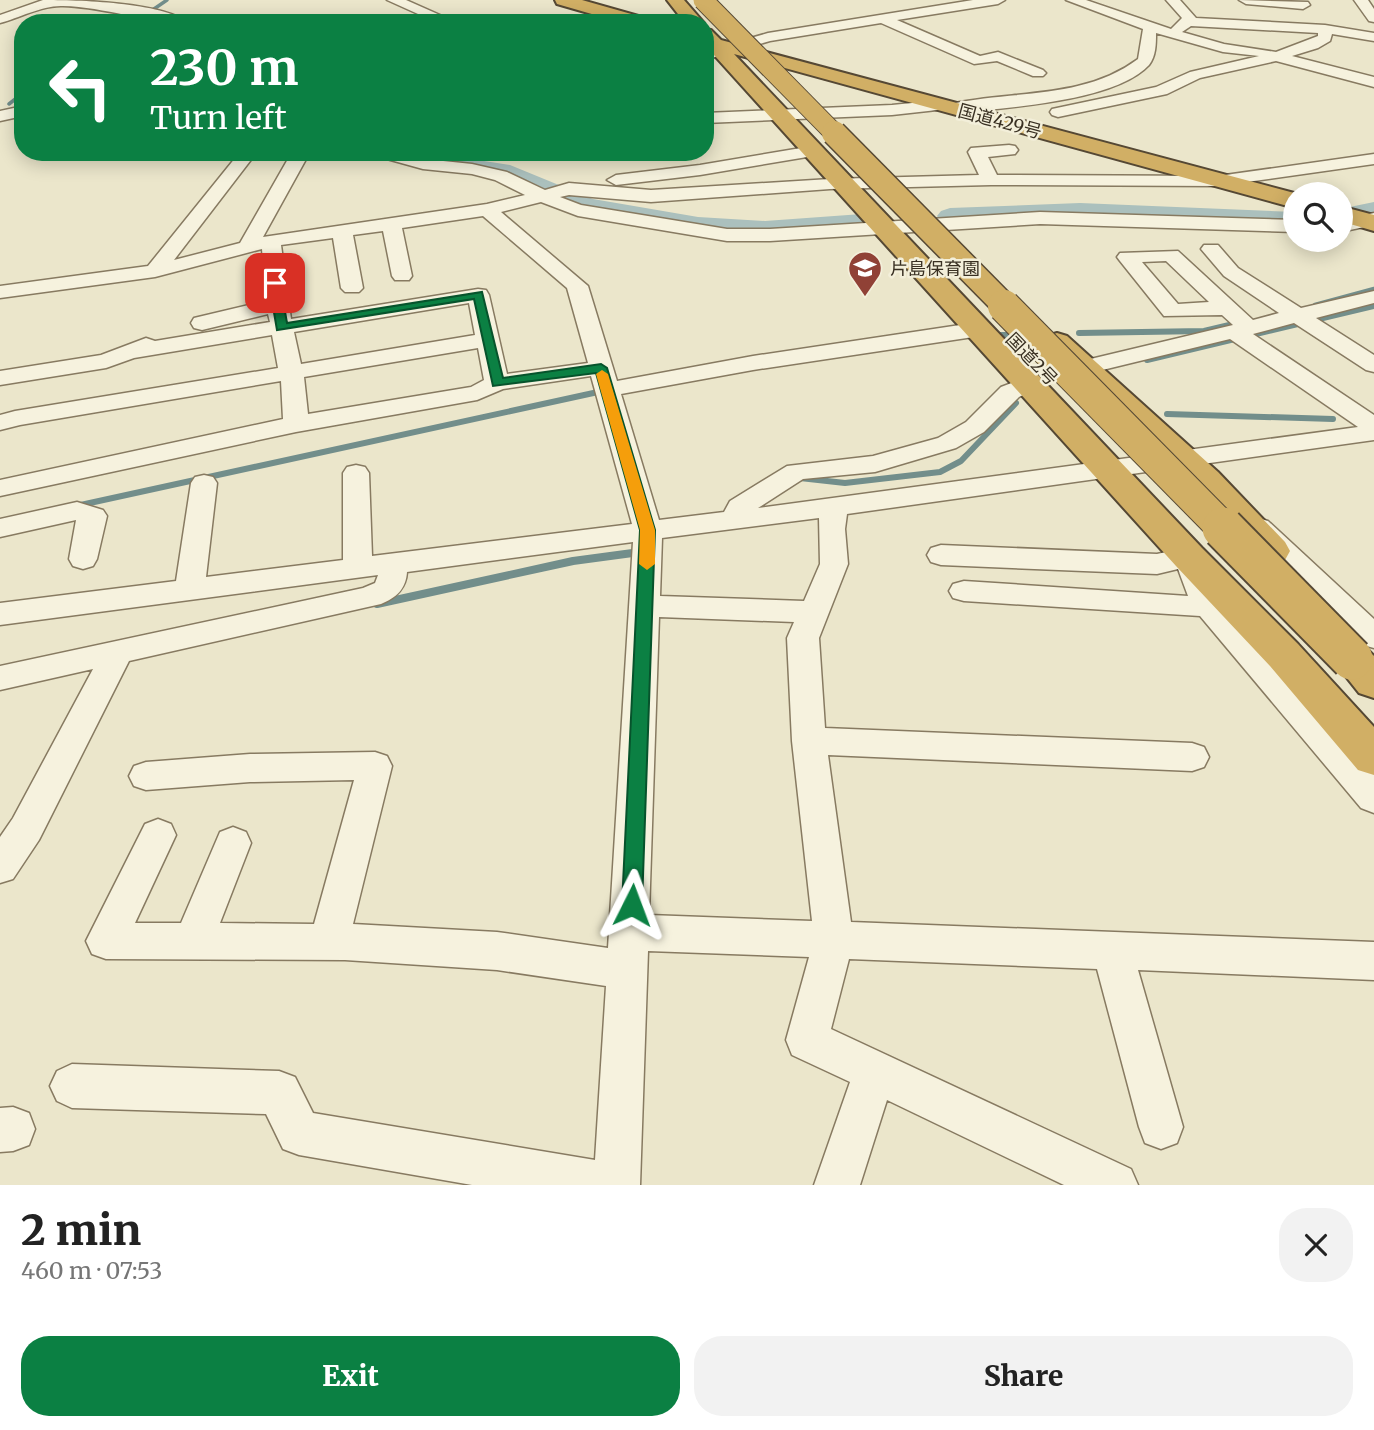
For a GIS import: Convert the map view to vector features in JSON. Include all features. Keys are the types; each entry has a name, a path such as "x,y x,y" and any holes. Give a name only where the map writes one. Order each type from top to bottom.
{"highway":[{"path":"563,0 613,14"},
{"path":"677,0 693,14"},
{"path":"713,0 718,36 778,113 1189,557 1284,655 1374,757"},
{"path":"718,36 793,80 1071,357 1086,367 1206,480 1360,660"},
{"name":"国道429号","path":"718,36 842,78 1283,198"},
{"name":"国道2号","path":"718,36 1360,660 1374,720"},
{"path":"793,80 813,74 842,78"}],"street":[{"path":"15,14 58,0 129,14"},
{"path":"394,0 429,14"},
{"path":"718,36 846,25 998,0"},
{"path":"1073,0 1152,28 1325,29 1374,37"},
{"path":"1173,0 1189,17 1177,30"},
{"path":"1058,112 1161,91 1195,75 1271,57 1321,42 1325,38 1325,29 1301,2 1246,0"},
{"path":"1361,0 1374,18"},
{"path":"883,19 979,61 998,56 1038,73"},
{"path":"846,25 867,35"},
{"path":"714,117 925,108 1052,95 1109,81 1143,62 1149,30 1152,28"},
{"path":"1177,30 1233,50 1251,51 1374,82"},
{"path":"1212,71 1250,80"},
{"path":"991,180 977,152 1009,150"},
{"path":"0,292 155,271 271,241 487,211 560,191 632,177 700,170 813,151"},
{"path":"952,158 962,181"},
{"path":"443,161 560,191 651,196 844,184 991,180 1218,181 1374,159"},
{"path":"155,271 242,161"},
{"path":"248,246 296,161"},
{"path":"474,161 504,164 560,191 578,210 726,235 770,235 1053,218 1283,226"},
{"path":"487,211 577,286 648,530 654,606 637,941 617,1185"},
{"path":"391,223 402,276"},
{"path":"342,230 352,288"},
{"path":"271,241 277,304 291,373 296,424"},
{"path":"1211,249 1231,272 1374,365"},
{"path":"128,352 478,295 497,383"},
{"path":"1086,367 1240,327 1301,317 1374,297"},
{"path":"0,378 106,361 188,326 277,304"},
{"path":"1240,327 1374,426"},
{"path":"0,488 296,424 477,393 497,383 603,379 753,363 980,329"},
{"path":"8,420 488,340"},
{"path":"8,420 26,373"},
{"path":"733,519 740,507 796,471 875,464 947,443 975,427 1010,392 1030,383"},
{"path":"0,614 834,507 1374,432"},
{"path":"356,473 358,568"},
{"path":"190,590 204,483"},
{"path":"834,507 831,529 834,564 803,638 809,741 834,939 807,1040 1115,1185"},
{"path":"0,528 77,511 93,516 83,559"},
{"path":"941,555 1157,564 1189,557 1195,580 1207,604 1374,798"},
{"path":"0,678 116,657 370,597 386,590 392,578 393,564"},
{"path":"964,592 1195,607 1207,604"},
{"path":"654,606 813,612"},
{"path":"0,867 26,830 116,657"},
{"path":"809,741 1192,757"},
{"path":"146,776 250,768 375,766 329,942"},
{"path":"158,835 106,941 329,942 497,951 637,941 834,939 1374,961"},
{"path":"192,941 233,843"},
{"path":"1112,950 1161,1127"},
{"path":"837,1185 875,1072"},
{"path":"72,1086 279,1093 299,1133 609,1185"}],"waterway":[{"path":"151,11 167,0"},
{"path":"9,104 14,100"},
{"path":"436,161 510,172 587,206 698,225 765,229 862,222"},
{"path":"1353,214 1374,210"},
{"path":"950,216 1080,211 1283,219"},
{"path":"1315,305 1374,289"},
{"path":"1147,360 1374,306 1369,307"},
{"path":"1079,333 1204,331 1242,322"},
{"path":"993,335 1020,335"},
{"path":"76,506 598,392"},
{"path":"800,478 845,483 940,472 961,461 1016,403"},
{"path":"1167,414 1333,419"},
{"path":"377,604 573,561 640,552"}],"slow traffic":[{"path":"602,374 648,530 647,564"}],"place":[{"name":"片島保育園","path":"865,298"}],"route":[{"path":"275,283 281,328 478,295 497,383 601,368 648,530 632,905"}]}
